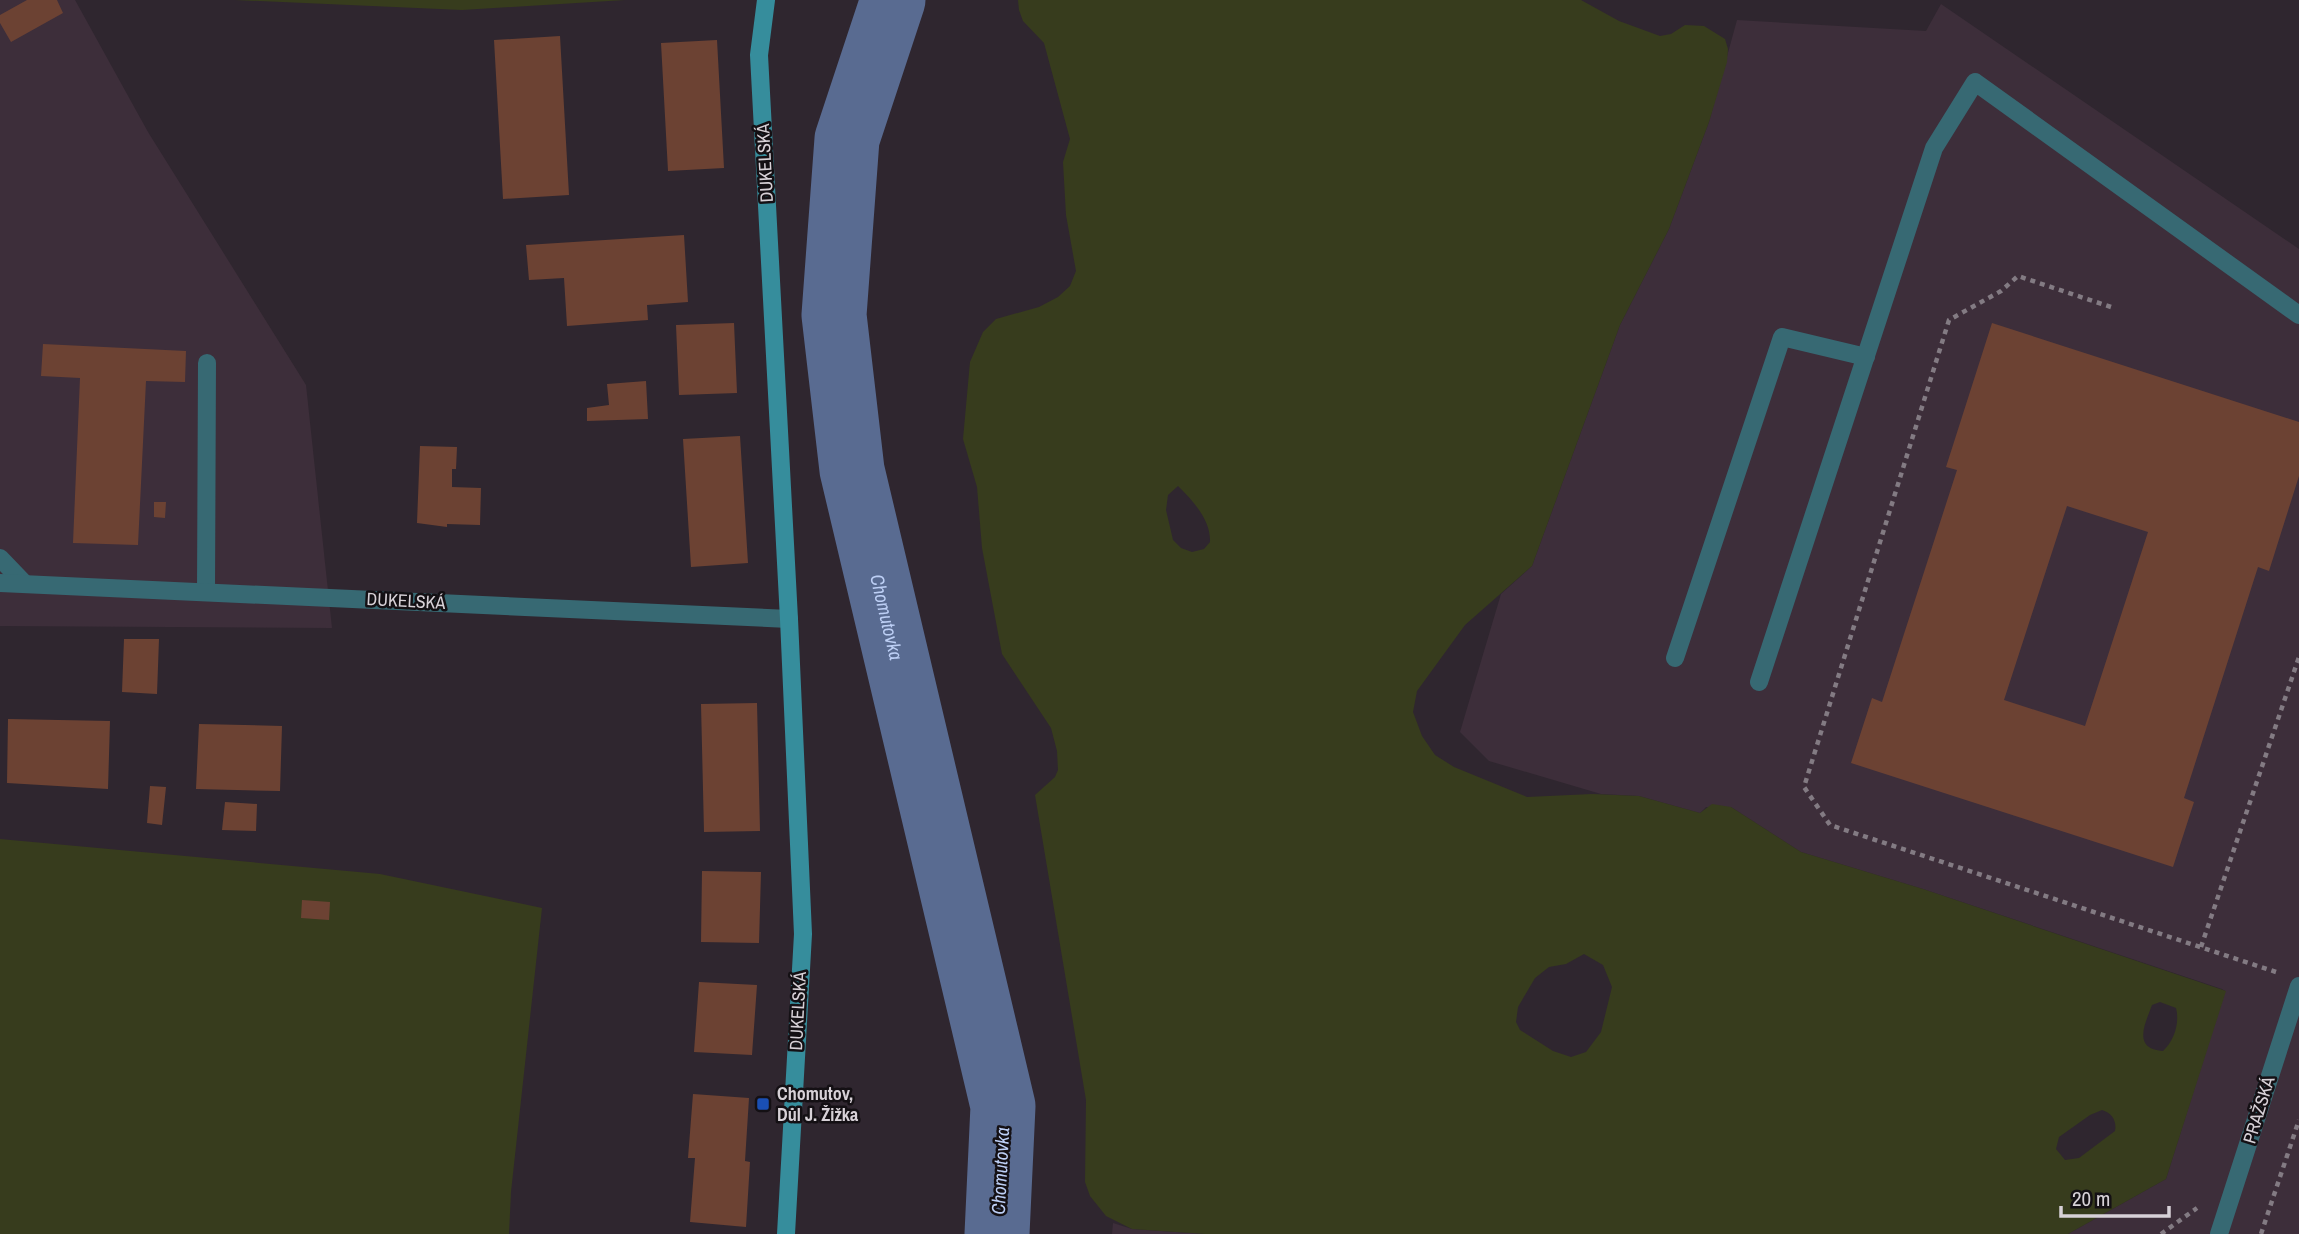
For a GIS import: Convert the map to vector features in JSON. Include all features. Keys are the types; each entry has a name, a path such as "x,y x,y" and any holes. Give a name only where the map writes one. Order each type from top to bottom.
{"street":[{"name":"DUKELSKÁ","path":"766,0 759,55 803,934 786,1234"},
{"path":"1759,682 1934,148 1975,82 2299,315"},
{"path":"1675,658 1782,337 1866,357"},
{"path":"206,363 206,592"},
{"path":"0,558 24,583"},
{"name":"DUKELSKÁ","path":"0,583 789,619"},
{"name":"PRAŽSKÁ","path":"2220,1234 2293,1023 2293,982"}],"path":[{"path":"2111,307 2018,276 2001,291 1949,320 1804,787 1830,825 2201,947 2293,982"},
{"path":"2201,947 2299,657"},
{"path":"2261,1234 2299,1120"}],"shaded area":[{"path":"0,0 75,0 148,132 306,385 332,628 0,626"},
{"path":"1941,4 2299,249 2299,1234 2068,1234 2166,1179 2225,991 2222,989 1923,889 1801,852 1731,807 1706,807 1700,813 1639,796 1601,794 1489,761 1460,732 1501,594 1532,566 1620,325 1669,229 1709,122 1737,20 1926,31"},
{"path":"1113,1223 1132,1229 1205,1234 1112,1234"}],"green space":[{"path":"235,0 625,0 462,10"},
{"path":"1018,0 1581,0 1619,21 1660,36 1671,34 1685,25 1704,26 1725,39 1728,49 1727,62 1709,122 1669,229 1620,325 1532,566 1465,625 1417,691 1413,712 1422,736 1435,755 1454,767 1527,797 1592,794 1639,796 1700,813 1712,804 1731,807 1801,852 1923,889 2226,991 2166,1179 2068,1234 1205,1234 1132,1229 1106,1216 1090,1196 1085,1182 1086,1100 1035,795 1055,777 1058,770 1057,751 1051,728 1002,654 982,548 977,487 963,439 970,362 983,332 996,319 1039,307 1058,297 1070,286 1076,271 1066,215 1063,162 1070,139 1044,43 1023,21","holes":["1178,486 1200,511 1210,534 1210,542 1204,549 1192,552 1181,548 1173,540 1166,510 1168,495","1584,954 1603,965 1612,987 1601,1032 1586,1052 1571,1057 1553,1051 1520,1030 1516,1022 1518,1007 1535,978 1549,967 1566,964","2160,1002 2176,1008 2175,1031 2163,1051 2147,1046 2144,1041 2144,1027 2152,1005","2102,1110 2109,1113 2114,1121 2115,1131 2079,1158 2065,1160 2056,1149 2059,1137 2090,1115"]},
{"path":"0,839 380,874 542,908 511,1192 509,1234 0,1234"}],"building":[{"path":"27,0 57,0 63,13 11,42 0,23 0,15"},
{"path":"560,36 569,195 503,199 494,40"},
{"path":"717,40 724,168 668,171 661,43"},
{"path":"684,235 688,302 647,305 648,320 567,326 564,278 529,280 526,245"},
{"path":"734,323 737,393 679,395 676,325"},
{"path":"1992,323 2299,422 2299,476 2269,571 2258,567 2184,798 2194,802 2173,867 1851,763 1872,698 1882,702 1957,470 1946,467","holes":["2067,506 2148,532 2085,726 2004,700"]},
{"path":"43,344 186,351 185,382 146,381 138,545 73,543 80,378 41,376"},
{"path":"646,381 648,419 587,421 587,408 609,405 607,384"},
{"path":"740,436 748,563 691,567 683,439"},
{"path":"420,446 457,447 456,469 452,469 452,487 481,488 480,525 447,524 447,527 417,523"},
{"path":"154,502 166,502 165,518 154,517"},
{"path":"124,639 159,639 157,694 122,692"},
{"path":"757,703 760,831 704,832 701,704"},
{"path":"8,719 110,721 108,789 7,783"},
{"path":"199,724 282,726 280,791 196,789"},
{"path":"150,786 166,787 162,825 147,823"},
{"path":"225,802 257,804 256,831 222,830"},
{"path":"702,871 761,872 759,943 701,942"},
{"path":"302,900 330,902 329,920 301,918"},
{"path":"699,982 757,985 752,1055 694,1052"},
{"path":"693,1094 749,1098 745,1161 750,1162 746,1227 690,1222 695,1158 688,1158"}],"waterway":[{"name":"Chomutovka","path":"893,0 847,139 834,315 852,470 1003,1106 997,1234"}],"place":[{"name":"Chomutov, Důl J. Žižka","path":"763,1104"}]}
